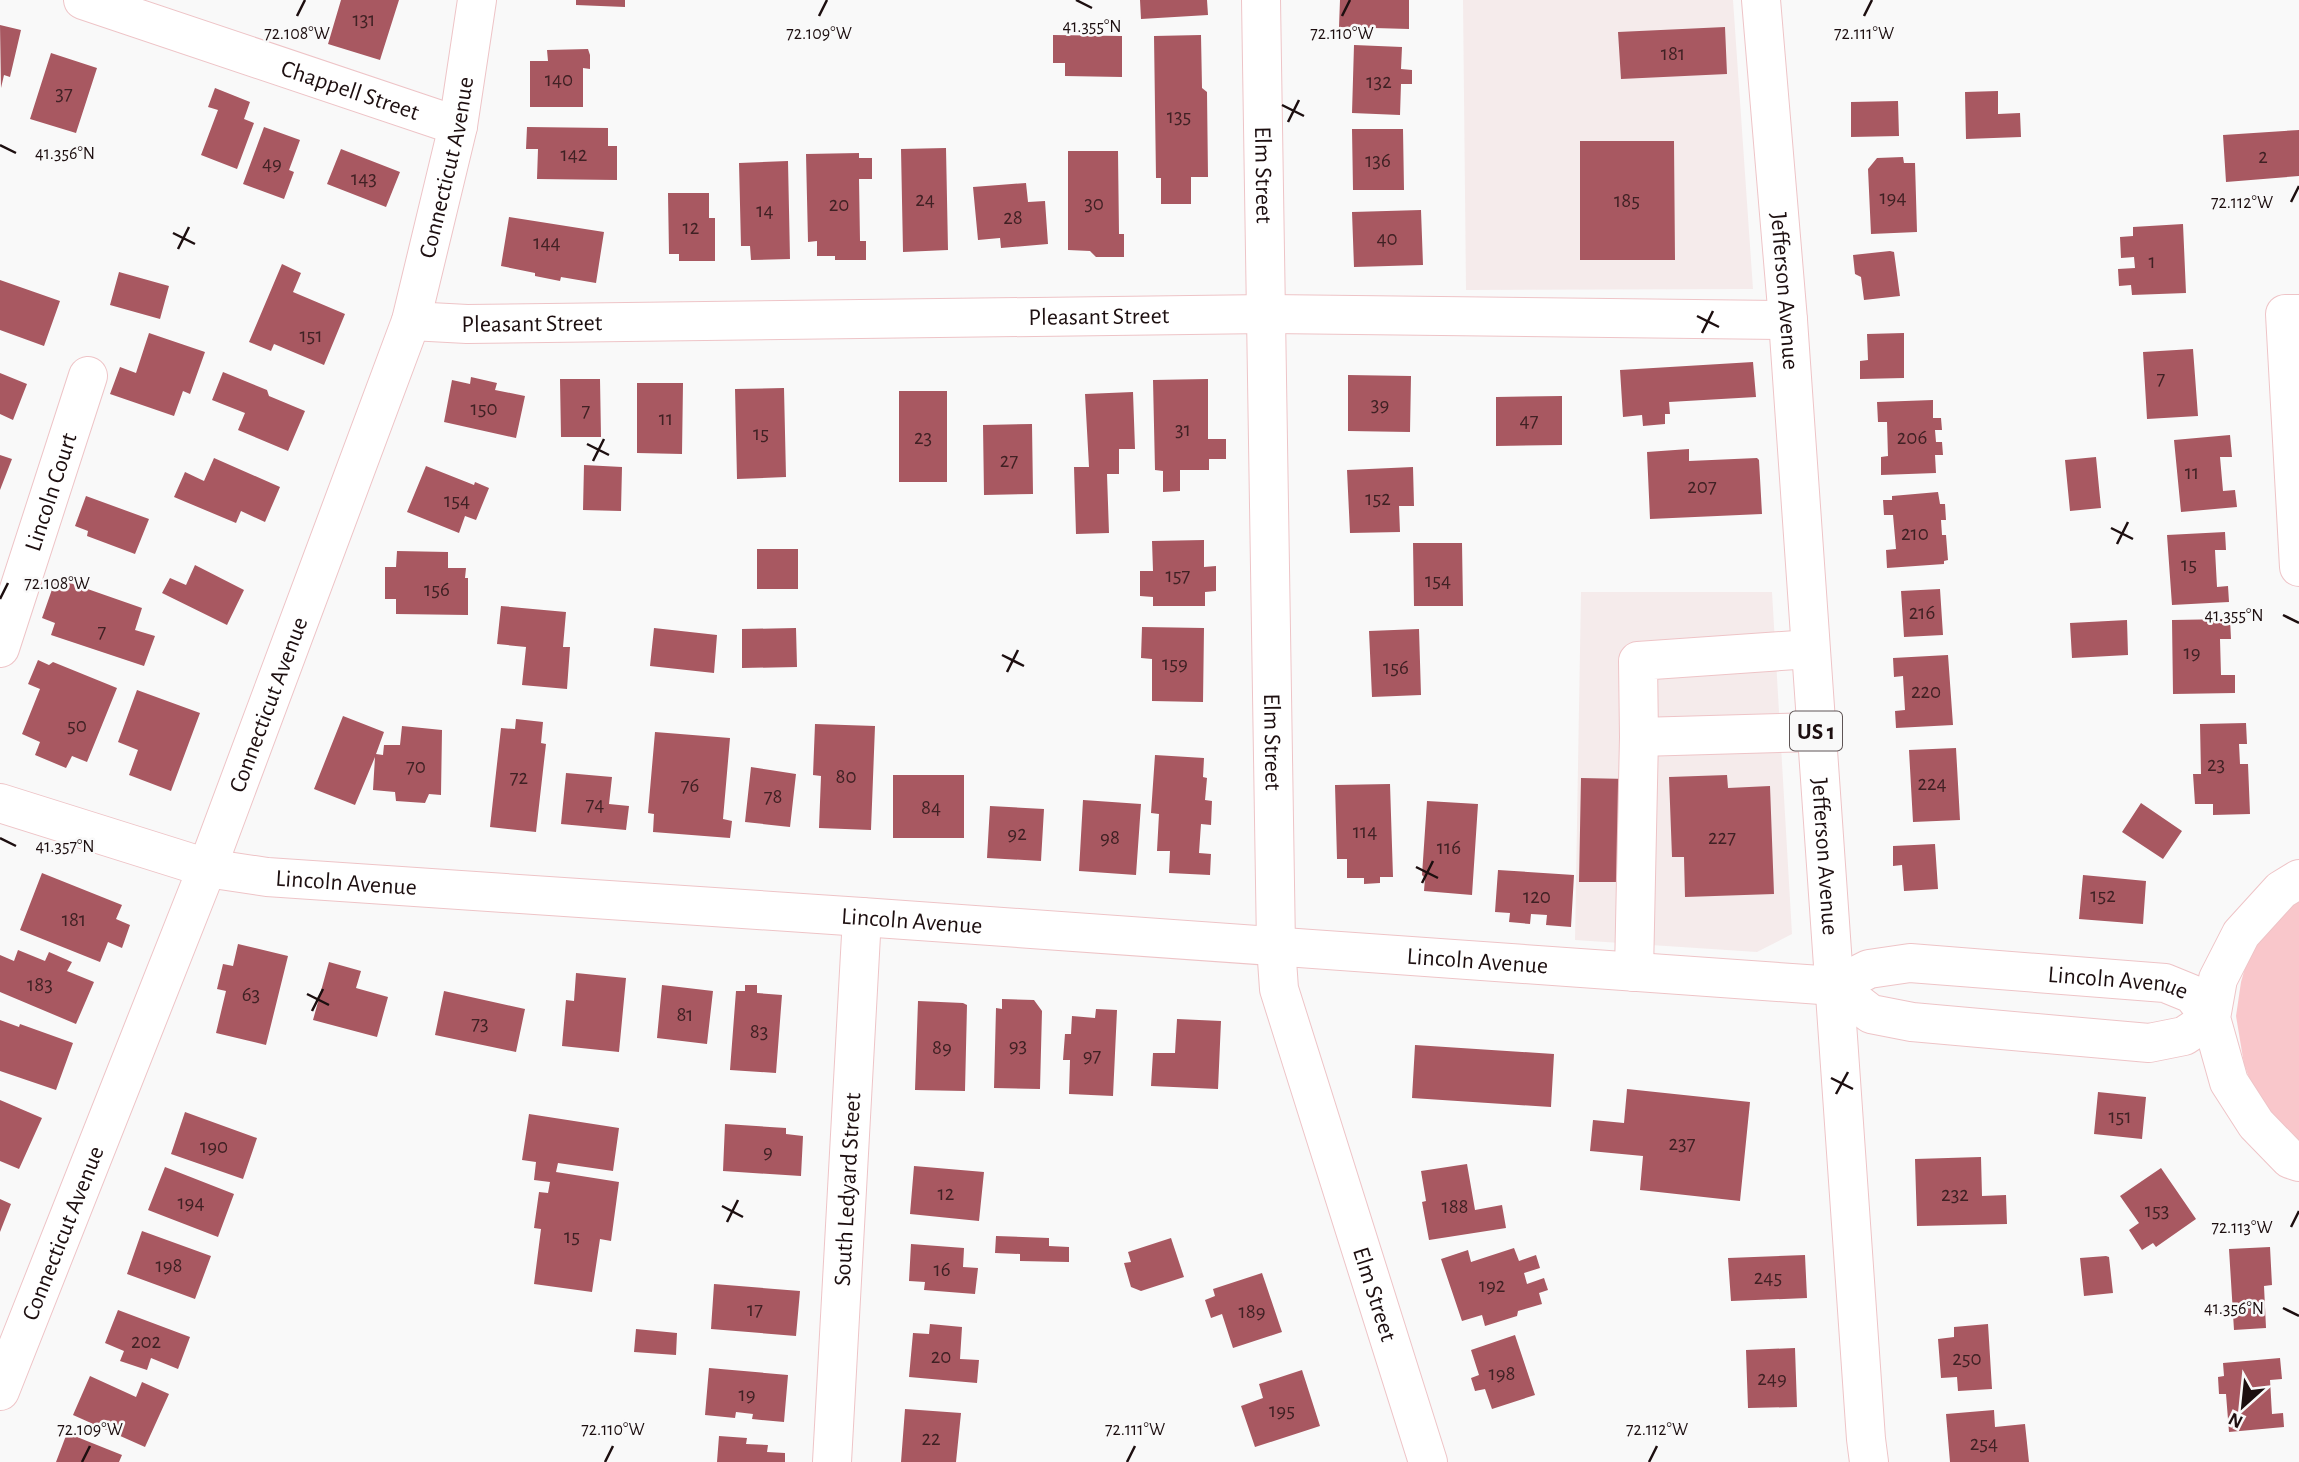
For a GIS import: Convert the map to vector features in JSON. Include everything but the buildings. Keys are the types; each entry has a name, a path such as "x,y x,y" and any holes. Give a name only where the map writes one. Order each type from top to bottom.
{"street":[{"name":"Chappell Street","path":"83,0 458,126"},
{"name":"Connecticut Avenue","path":"0,1391 207,868 411,321 458,126 477,0"},
{"name":"Elm Street","path":"1261,0 1276,946 1279,989 1428,1462"},
{"name":"Jefferson Avenue","path":"1760,0 1788,320 1869,1462"},
{"name":"Pleasant Street","path":"411,321 467,324 1267,314 1788,320"},
{"path":"2292,314 2299,567"},
{"name":"Lincoln Court","path":"0,648 88,376"},
{"path":"1634,972 1638,661 1810,649"},
{"path":"1639,737 1816,732"},
{"name":"Lincoln Avenue","path":"0,803 207,868 267,877 862,916 1835,986 1869,970 1910,963 2165,983 2192,993 2211,1018 2184,1037 2149,1043 1912,1023 1871,1014 1835,986"},
{"path":"2299,879 2281,890 2241,934 2218,979 2211,1018 2229,1083 2256,1124 2290,1159 2299,1162"},
{"name":"South Ledyard Street","path":"832,1462 862,916"}],"shaded area":[{"path":"1463,0 1733,0 1753,289 1466,290"},
{"path":"1581,592 1772,592 1792,934 1757,952 1575,940"},
{"path":"2299,899 2299,1146 2254,1091 2244,1064 2236,1016 2241,982 2250,951"}]}
